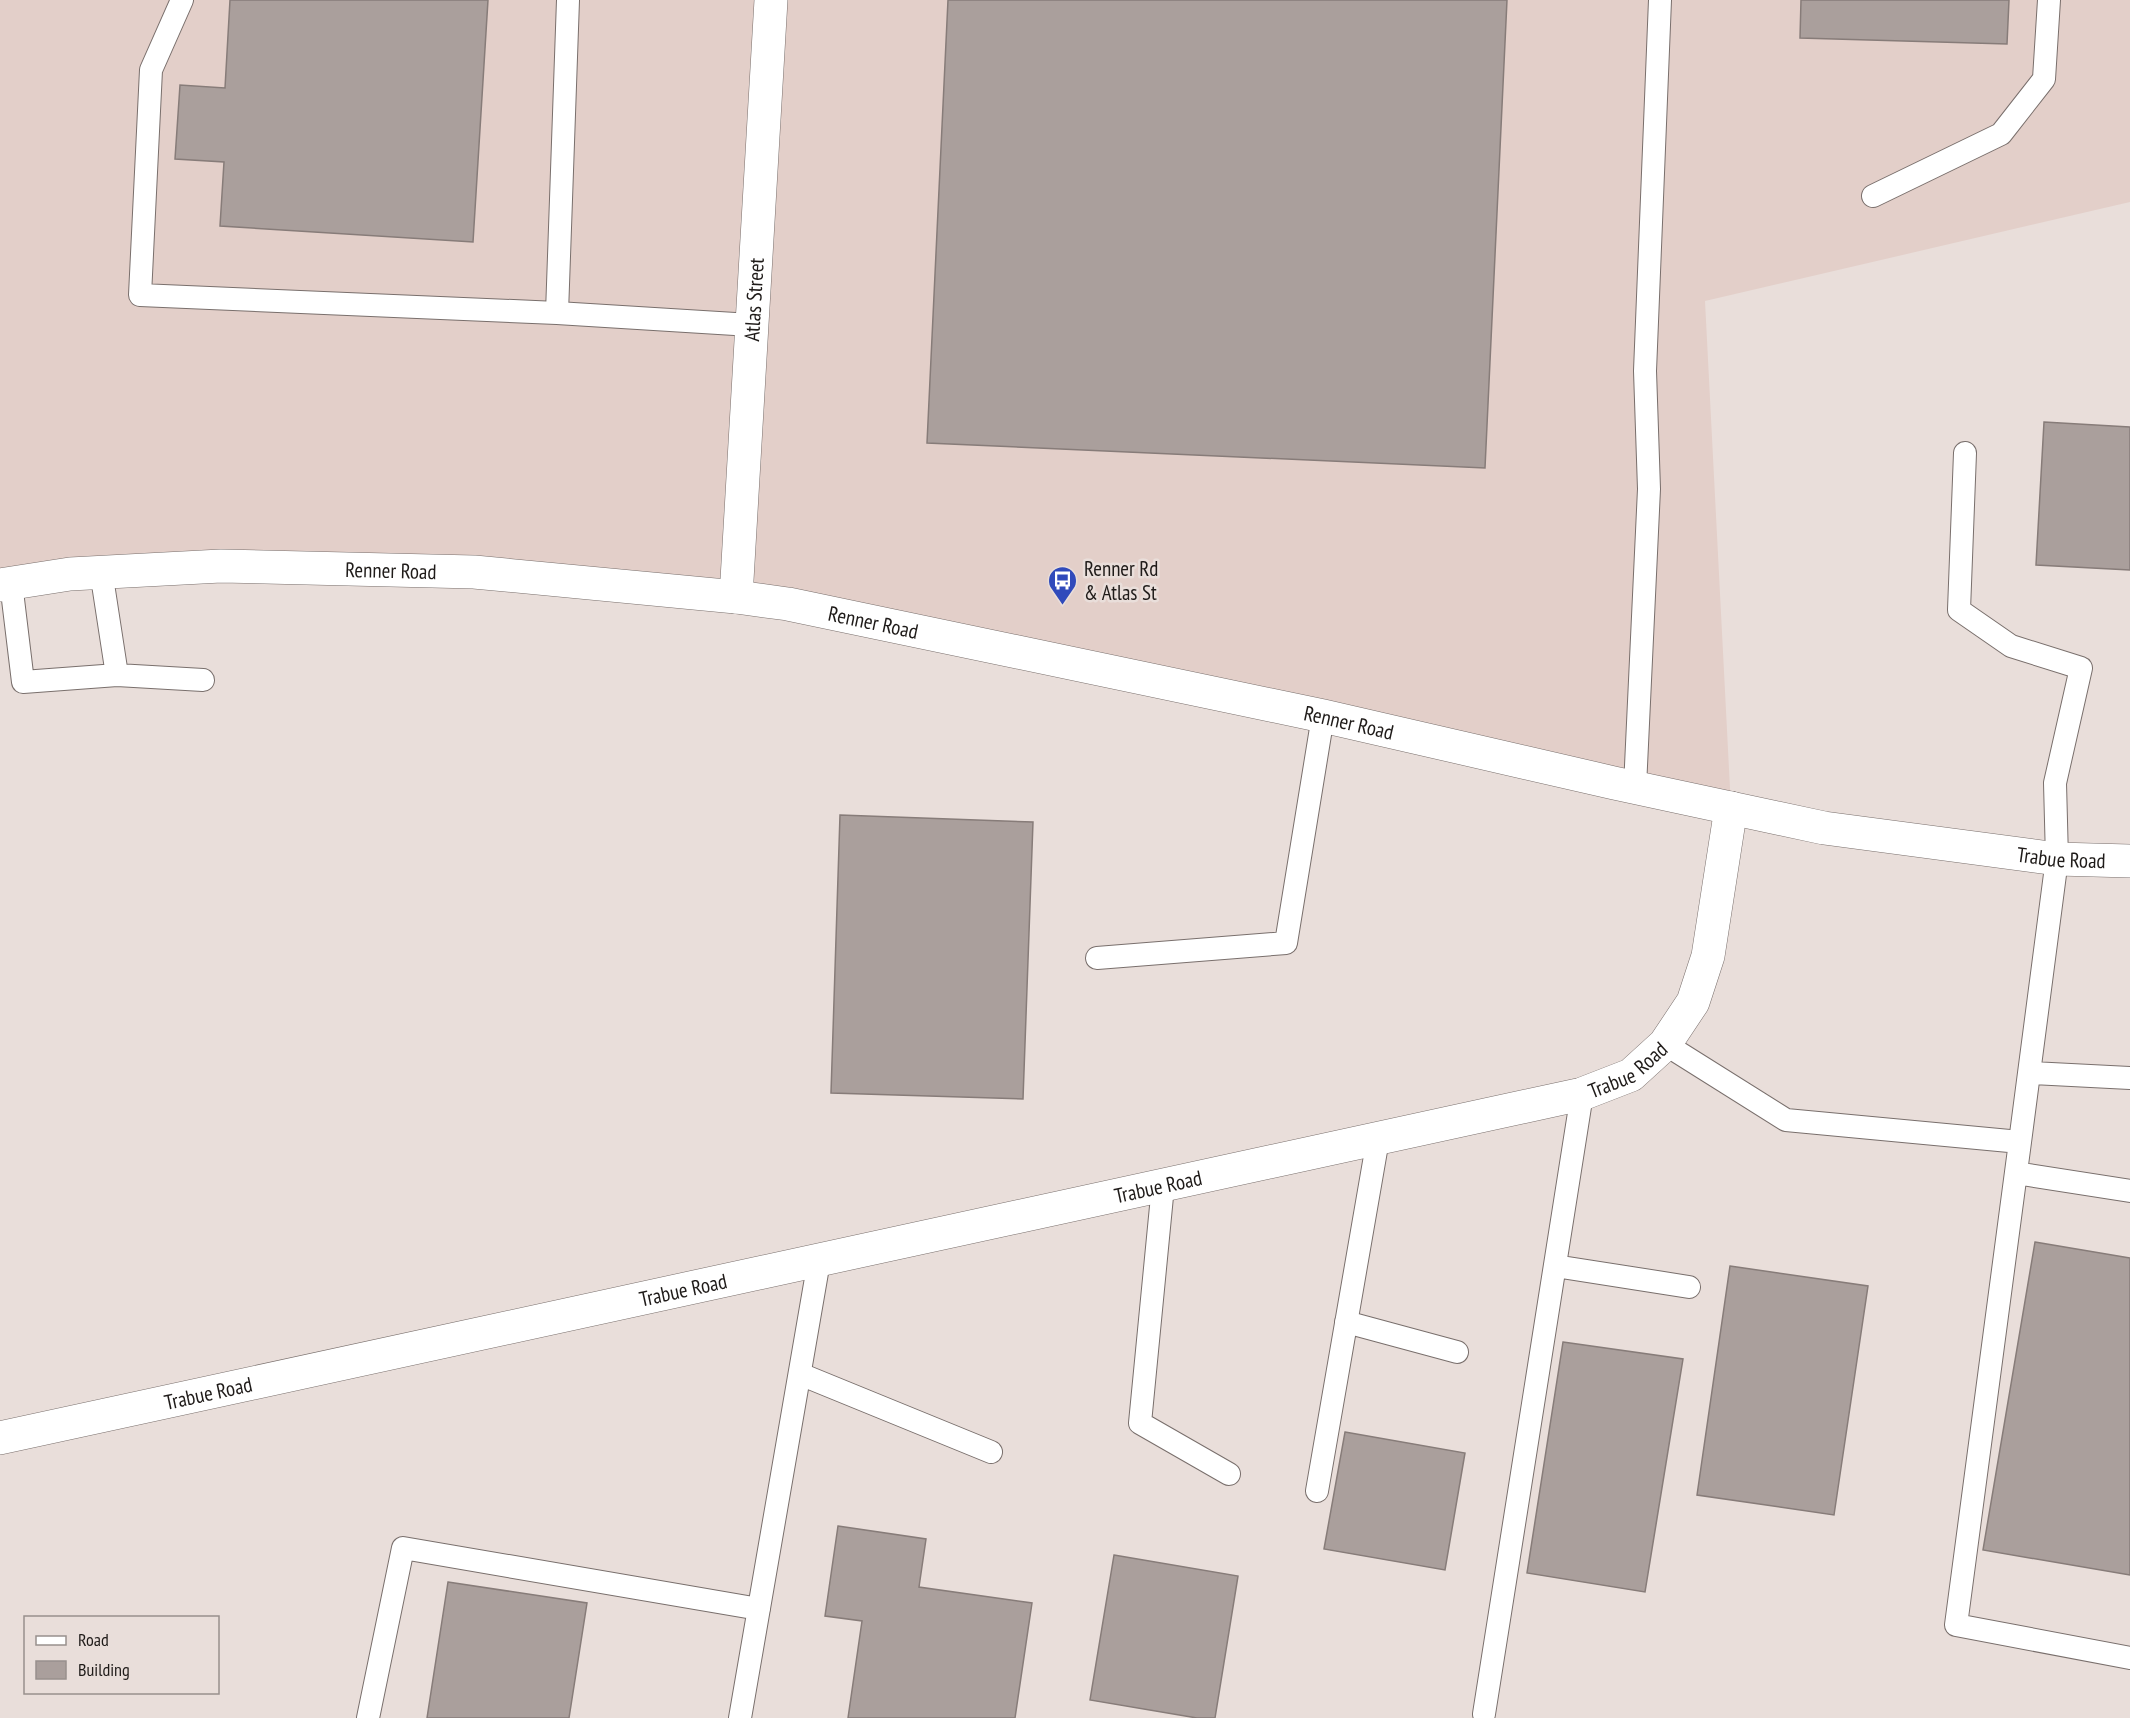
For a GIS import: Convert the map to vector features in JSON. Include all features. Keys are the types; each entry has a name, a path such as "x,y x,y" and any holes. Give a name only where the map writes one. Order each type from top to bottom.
{"street":[{"name":"Atlas Street","path":"736,597 771,0"},
{"name":"Renner Road","path":"6,584 70,574 221,567 474,572 736,597 799,606 1323,716 1731,808"},
{"name":"Trabue Road","path":"0,1438 1582,1094 1631,1075 1665,1044 1693,1002 1708,956 1731,808 1824,828 2057,859 2130,861"}],"lane":[{"path":"182,0 151,70 140,295 556,313 751,325"},
{"path":"556,313 568,0"},
{"path":"1635,787 1649,489 1646,371 1660,0"},
{"path":"1873,196 2001,134 2044,79 2049,0"},
{"path":"1965,453 1959,610 2011,646 2081,668 2055,783 2057,859 1956,1625 2130,1658"},
{"path":"101,572 117,675"},
{"path":"6,584 23,682 117,675 203,680"},
{"path":"1097,958 1286,943 1323,716"},
{"path":"1665,1044 1786,1120 2020,1142"},
{"path":"2030,1073 2130,1078"},
{"path":"1484,1714 1582,1094"},
{"path":"1317,1491 1378,1139"},
{"path":"2016,1173 2130,1191"},
{"path":"1163,1186 1140,1423 1229,1474"},
{"path":"740,1718 819,1261"},
{"path":"1555,1266 1689,1287"},
{"path":"1346,1322 1457,1352"},
{"path":"800,1374 991,1452"},
{"path":"368,1718 403,1548 759,1609"}],"shaded area":[{"path":"0,0 2130,0 2130,202 1705,301 1731,808 1058,660 474,572 0,585"}],"building":[{"path":"230,0 488,0 473,242 220,226 224,162 175,159 180,85 225,88"},
{"path":"948,0 1507,0 1485,468 927,443"},
{"path":"1801,0 2009,0 2007,44 1800,38"},
{"path":"2044,422 2130,427 2130,570 2036,565"},
{"path":"840,815 1033,822 1023,1099 831,1093"},
{"path":"2035,1242 2130,1258 2130,1575 1983,1550"},
{"path":"1730,1266 1868,1286 1834,1515 1697,1495"},
{"path":"1563,1342 1683,1359 1645,1592 1527,1573"},
{"path":"1345,1432 1465,1453 1445,1570 1324,1549"},
{"path":"838,1526 926,1539 919,1587 1032,1603 1015,1718 848,1718 862,1621 825,1616"},
{"path":"1114,1555 1238,1576 1215,1718 1197,1718 1090,1700"},
{"path":"448,1582 587,1603 569,1718 427,1718"}],"place":[{"name":"Renner Rd & Atlas St","path":"1063,606"}]}
